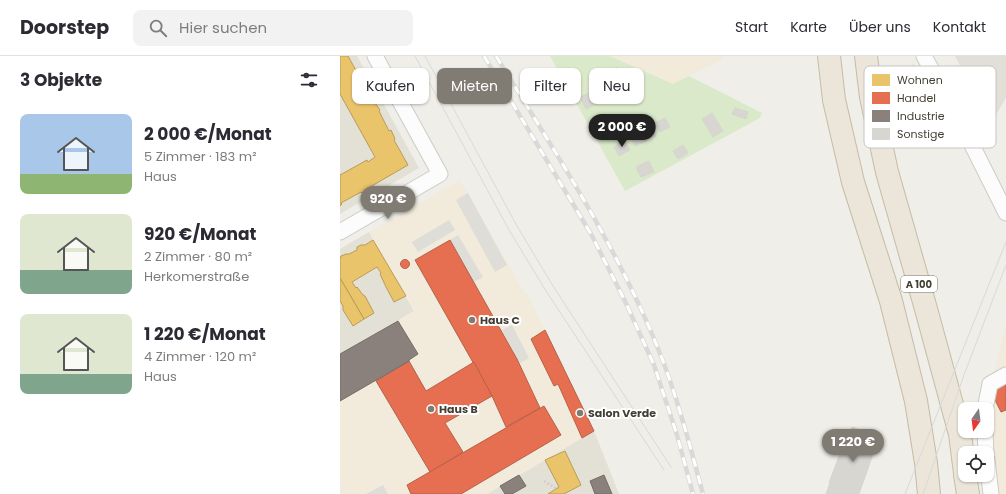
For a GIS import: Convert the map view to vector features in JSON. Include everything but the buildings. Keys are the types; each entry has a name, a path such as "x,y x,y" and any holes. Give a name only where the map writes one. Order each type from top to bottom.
{"highway":[{"name":"A 100","path":"829,56 834,100 852,182 891,301 916,401 926,463 929,494"},
{"name":"A 100","path":"866,56 867,66"},
{"name":"A 100","path":"882,148 887,172 960,434 962,446"},
{"name":"A 100","path":"966,482 968,494"}],"street":[{"path":"340,232 440,174 375,56"},
{"path":"924,56 929,66"},
{"path":"974,148 1006,213"},
{"path":"986,402 990,384 1006,375"},
{"path":"990,482 991,494"}],"path":[{"path":"544,481 557,489"}],"shaded area":[{"path":"340,56 357,56 364,68 352,68 352,104 384,104 419,168 340,214"},
{"path":"610,56 722,56 723,59 673,84 644,71 644,68 637,68"},
{"path":"955,56 1006,56 1006,98 996,115 996,66 960,66"},
{"path":"460,180 525,294 527,293 594,431 487,494 340,494 340,354 414,311 369,232"},
{"path":"468,193 507,265 495,272 456,200"},
{"path":"449,220 455,230 418,252 412,242"},
{"path":"369,232 414,311 340,354 340,249"},
{"path":"458,235 483,277 474,282 450,240"},
{"path":"1006,324 1006,494 997,494 994,472 994,446 990,446 989,438 994,438 994,402 990,402 990,391"},
{"path":"512,325 529,358 520,363 502,330"},
{"path":"594,431 619,494 487,494 582,438"},
{"path":"383,485 388,494 366,494"}],"green space":[{"path":"550,56 610,56 637,68 589,68 589,104 644,104 644,71 673,84 689,76 762,113 760,118 625,191 577,104 581,104 581,68 557,68"}],"tram line":[{"path":"415,56 509,230 546,291 664,470"},
{"path":"425,56 517,226 553,286 671,467"},
{"path":"905,494 1006,242"},
{"path":"923,494 964,375 1006,265"}],"railway":[{"path":"484,56 591,234 625,301 654,365 677,435 693,494"},
{"path":"496,56 565,167 628,281 669,377 703,494"}],"place":[{"name":"Haus C","path":"472,320"},
{"name":"Haus B","path":"431,409"},
{"name":"Salon Verde","path":"580,413"}]}
